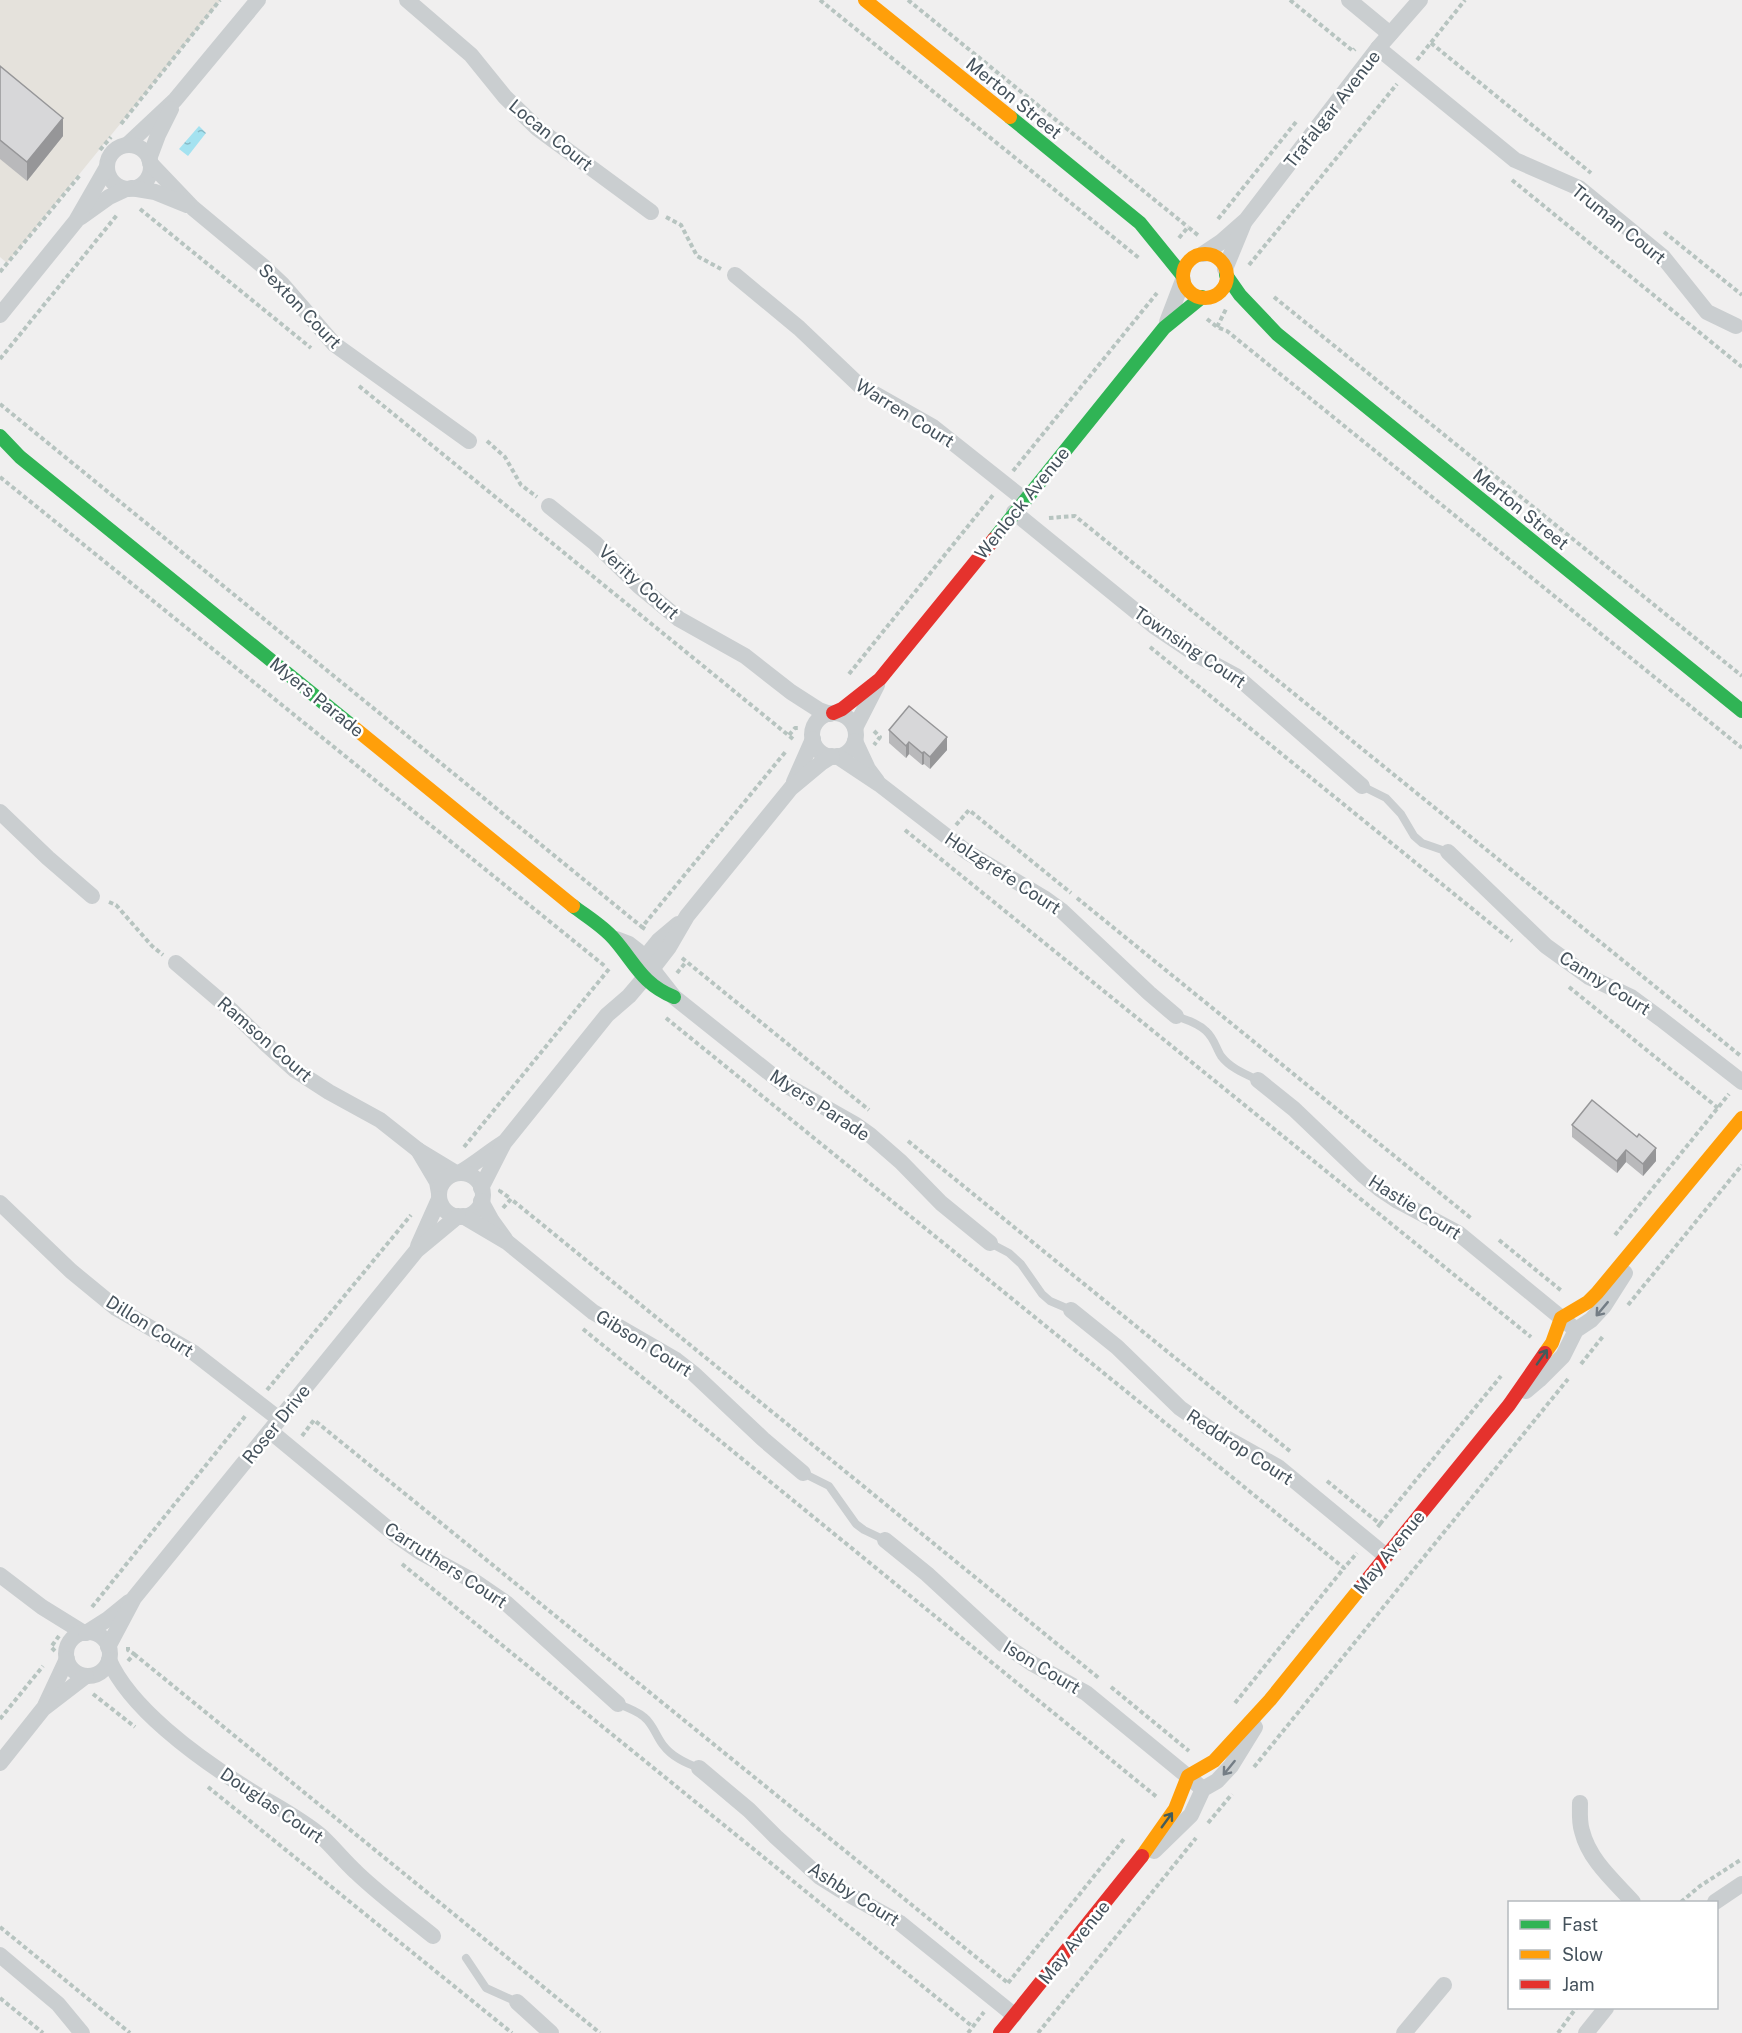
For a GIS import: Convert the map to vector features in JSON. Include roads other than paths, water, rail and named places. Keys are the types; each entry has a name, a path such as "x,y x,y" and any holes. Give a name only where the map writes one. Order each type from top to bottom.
{"street":[{"path":"0,315 76,221 107,167 112,152 127,145 175,100 258,0"},
{"name":"Locan Court","path":"407,0 471,55 505,97 537,128 651,212"},
{"name":"Merton Street","path":"865,0 1140,223 1167,237"},
{"path":"1348,0 1390,34"},
{"name":"Trafalgar Avenue","path":"1202,254 1221,242 1246,220 1378,48 1420,0"},
{"name":"Truman Court","path":"1378,48 1515,159 1580,188 1662,257 1707,312 1739,329"},
{"path":"76,221 109,197 129,188 138,187 144,182 148,177 158,135 175,100"},
{"path":"127,145 138,147 147,154 150,161"},
{"name":"Sexton Court","path":"150,161 193,208 264,267 299,302 334,344 469,441"},
{"path":"107,167 115,184 129,188"},
{"name":"Sexton Court","path":"129,188 155,192 193,208"},
{"name":"Trafalgar Avenue","path":"1226,272 1246,220"},
{"name":"Merton Street","path":"1140,223 1183,278"},
{"path":"1184,244 1202,254 1219,259 1226,272 1226,282 1219,292 1205,297 1188,290 1183,278 1188,261 1202,254"},
{"name":"Merton Street","path":"1226,272 1240,295 1277,334 1742,711"},
{"name":"Warren Court","path":"735,275 799,328 859,385 933,427 1019,506"},
{"name":"Wenlock Avenue","path":"1164,328 1183,278"},
{"name":"Merton Street","path":"1205,297 1277,334"},
{"name":"Wenlock Avenue","path":"831,713 842,710 880,679 1164,328 1205,297"},
{"name":"Myers Parade","path":"0,436 20,457"},
{"name":"Myers Parade","path":"0,444 20,457 613,938 629,944 644,969 674,997 782,1083 856,1125 870,1136 901,1162 941,1203 990,1243"},
{"name":"Verity Court","path":"549,506 595,543 639,586 679,619 745,656 791,692 819,710 831,713"},
{"name":"Townsing Court","path":"1019,506 1036,530 1154,626 1197,655 1236,676 1362,786"},
{"name":"Wenlock Avenue","path":"855,734 880,679"},
{"name":"Verity Court","path":"791,692 809,720 813,736"},
{"path":"504,1143 444,1180 439,1196 444,1209 461,1216 474,1211 504,1143 607,1015 629,996 644,969 669,947 687,916 791,788 821,763 848,751 855,734 849,718 831,713 818,720 791,788"},
{"name":"Holzgrefe Court","path":"855,734 868,769 879,784"},
{"path":"813,736 818,749 834,756"},
{"name":"Holzgrefe Court","path":"834,756 879,784 983,863 1033,891 1062,911 1176,1016"},
{"path":"0,812 92,896"},
{"name":"Canny Court","path":"1448,852 1546,946 1589,977 1630,997 1654,1013 1742,1082"},
{"name":"Ramson Court","path":"176,963 296,1070 329,1092 380,1120 418,1150 457,1173"},
{"name":"Hastie Court","path":"1258,1080 1294,1109 1380,1189 1458,1233 1576,1330"},
{"name":"May Avenue","path":"1000,2033 1133,1868 1175,1809 1188,1776 1214,1761 1270,1700 1509,1405 1552,1343 1562,1318 1588,1302 1742,1118"},
{"name":"Ramson Court","path":"418,1150 437,1182 439,1196"},
{"path":"457,1173 470,1175 479,1183 481,1194"},
{"name":"Gibson Court","path":"481,1194 492,1221 507,1242"},
{"name":"Roser Drive","path":"417,1250 439,1196"},
{"name":"Dillon Court","path":"0,1203 71,1271 116,1308 194,1353 274,1425"},
{"name":"Gibson Court","path":"461,1216 507,1242 593,1312 656,1347 694,1374 803,1473"},
{"name":"Roser Drive","path":"109,1654 113,1624 417,1250 461,1216"},
{"name":"May Avenue","path":"1509,1405 1553,1367 1569,1347 1576,1330 1591,1320 1604,1306 1642,1240"},
{"name":"Reddrop Court","path":"1071,1310 1117,1347 1180,1408 1210,1429 1278,1467 1386,1556"},
{"name":"Carruthers Court","path":"274,1425 397,1536 420,1552 477,1583 506,1603 618,1704"},
{"name":"Ison Court","path":"885,1540 927,1574 1003,1644 1033,1664 1086,1693 1203,1789"},
{"path":"0,1575 75,1630 98,1635 109,1654 105,1685"},
{"name":"Roser Drive","path":"75,1630 113,1624"},
{"path":"0,1763 64,1683 66,1656 75,1630"},
{"path":"64,1683 102,1671 109,1654"},
{"path":"66,1656 71,1669 80,1675 88,1676"},
{"name":"Douglas Court","path":"88,1676 135,1700 175,1737 231,1778 286,1810 321,1837 356,1872 434,1936"},
{"name":"May Avenue","path":"1133,1868 1160,1846 1191,1815 1203,1789 1223,1775 1235,1761 1270,1700"},
{"name":"Ashby Court","path":"699,1768 749,1810 820,1877 900,1923 1014,2015"},
{"path":"1580,1803 1581,1830 1587,1845 1600,1865 1633,1901"},
{"path":"1716,1901 1742,1884"},
{"path":"0,1955 58,2004 82,2033"},
{"path":"1404,2033 1444,1985"},
{"path":"517,2002 551,2033"},
{"path":"1586,2033 1604,2009"}],"lane":[{"path":"1362,786 1386,798 1401,814 1414,836 1422,843 1448,852"},
{"path":"1176,1016 1206,1031 1222,1058 1230,1065 1258,1080"},
{"path":"990,1243 1009,1253 1022,1264 1042,1294 1050,1301 1071,1310"},
{"path":"803,1473 829,1486 856,1524 885,1540"},
{"path":"618,1704 644,1717 651,1724 662,1745 671,1754 699,1768"},
{"path":"466,1958 486,1988 517,2002"}],"water":[{"path":"199,126 206,133 188,156 179,149"}]}
